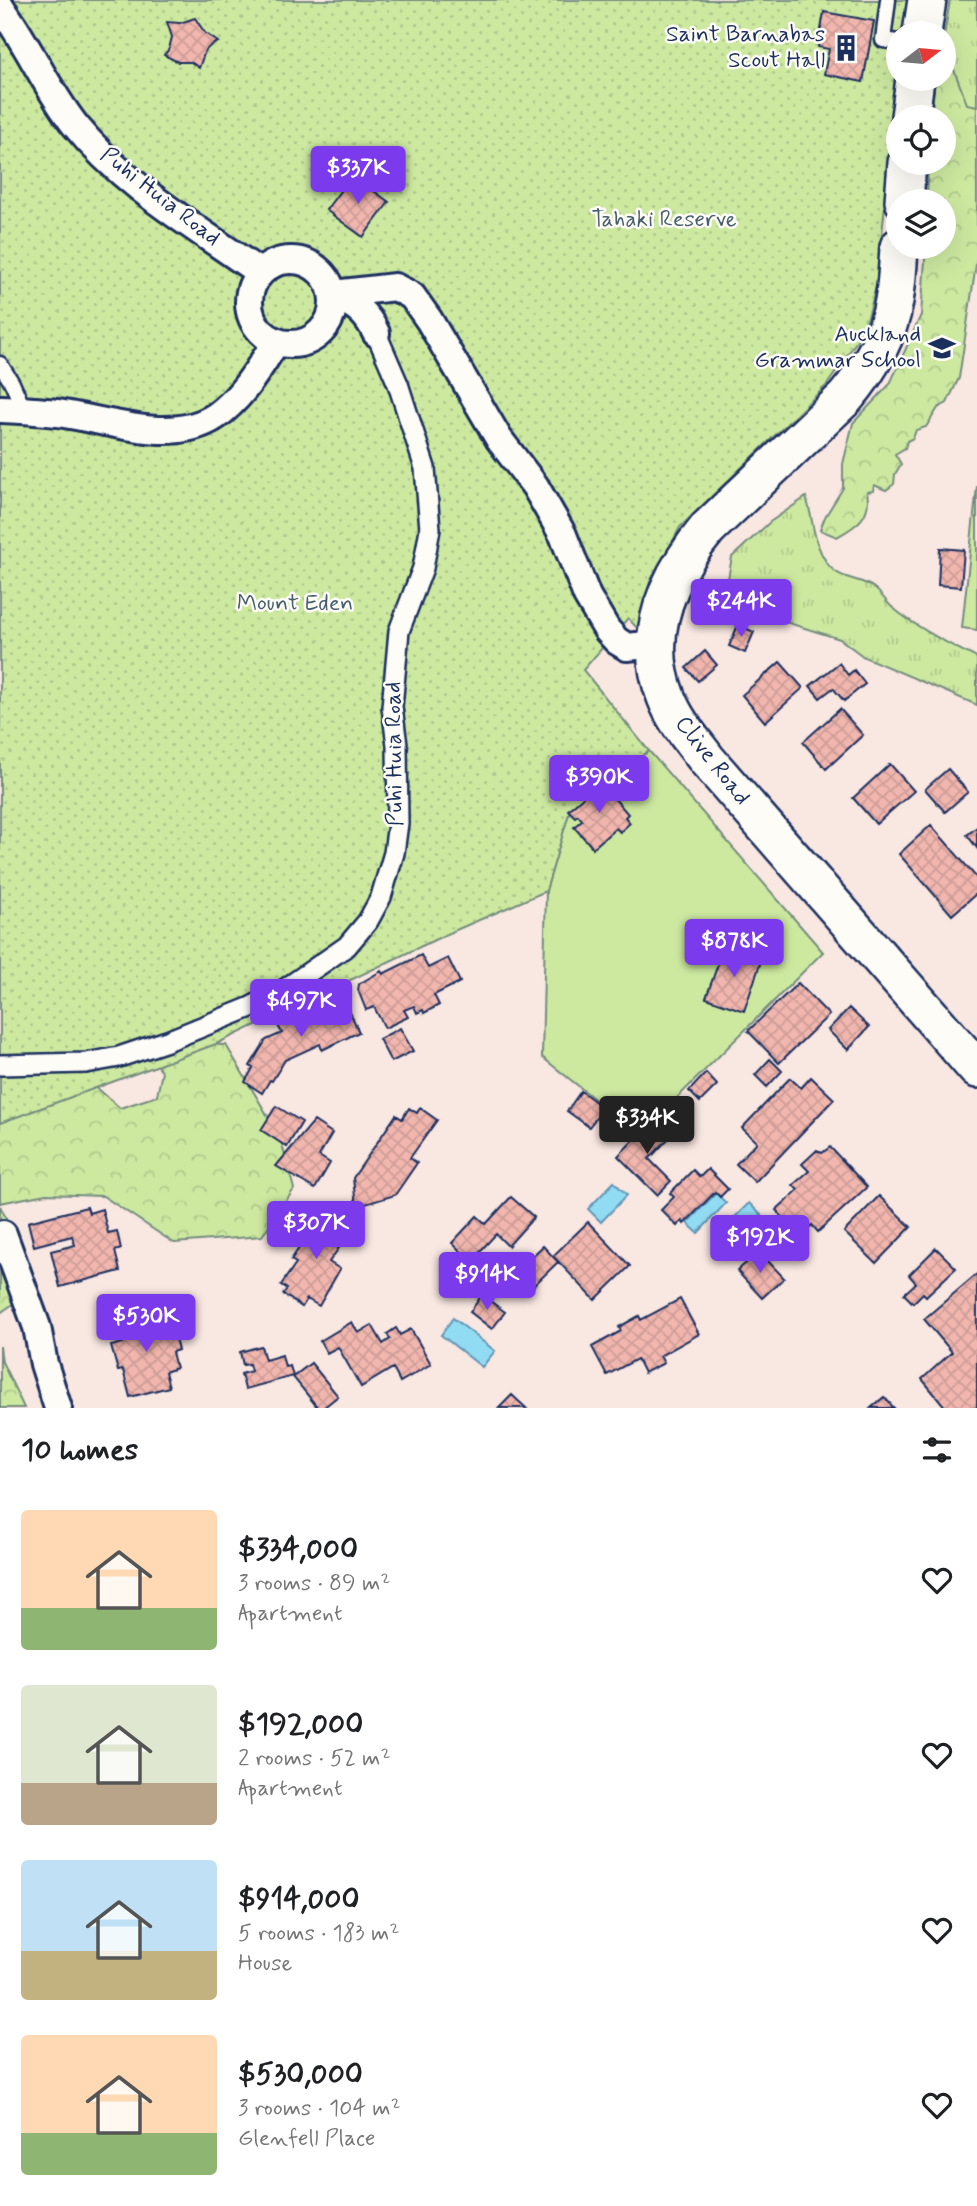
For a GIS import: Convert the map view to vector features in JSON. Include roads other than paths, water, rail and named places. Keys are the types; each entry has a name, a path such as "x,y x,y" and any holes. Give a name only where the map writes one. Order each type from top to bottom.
{"main road":[{"path":"924,21 927,0"},
{"name":"Clive Road","path":"898,259 894,303 877,351 863,377 845,398 708,528 673,576 662,607 656,645 658,669 678,722 721,776 977,1069"}],"street":[{"name":"Puhi Huia Road","path":"0,6 57,99 99,150 159,202 260,273"},
{"path":"282,260 302,261 318,269 334,294 330,319 322,331 309,341 295,344 276,342 264,334 250,312 249,294 260,273 282,260"},
{"path":"334,294 395,287 412,296 499,439 535,486 563,535 587,596 607,630 627,647 656,645"},
{"name":"Puhi Huia Road","path":"0,1065 86,1063 119,1057 251,1007 282,991 347,946 368,921 381,898 394,853 398,823 397,745 392,707 399,631 423,568 430,529 425,468 398,384 363,310 334,294"},
{"path":"0,424 12,410 167,430 192,428 217,415 230,404 254,376 276,342"},
{"path":"3,1234 37,1326 44,1364 58,1408"}],"lane":[{"path":"886,40 883,40 888,0"},
{"path":"0,364 12,383 12,410"}],"water":[{"path":"614,1182 627,1195 601,1222 588,1209"},
{"path":"716,1193 726,1203 698,1233 687,1223"},
{"path":"749,1203 762,1216 737,1241 724,1228"},
{"path":"453,1318 495,1351 482,1367 441,1335"}],"place":[{"name":"Saint Barnabas Scout Hall","path":"846,48"},
{"name":"Auckland Grammar School","path":"942,348"}],"park label":[{"name":"Tahaki Reserve","path":"664,220"},
{"name":"Mount Eden","path":"295,604"}]}
